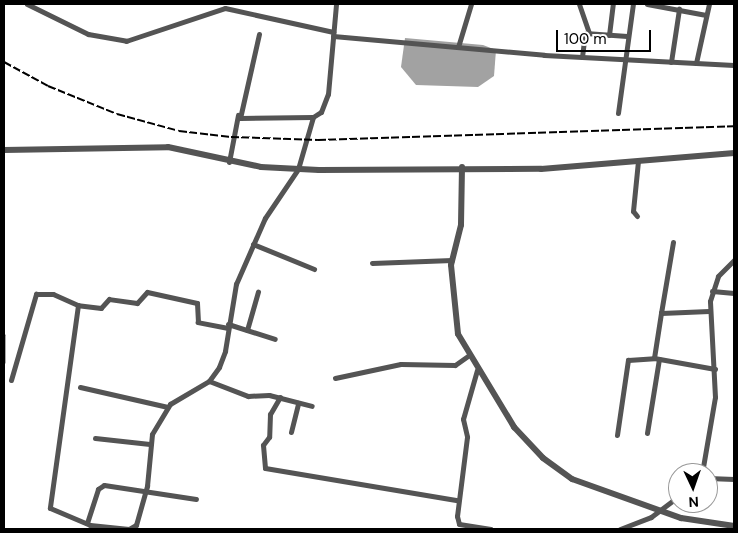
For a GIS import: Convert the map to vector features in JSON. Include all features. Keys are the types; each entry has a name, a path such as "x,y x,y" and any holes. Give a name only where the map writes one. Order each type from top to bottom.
{"street":[{"path":"27,4 88,34 126,41 225,8 333,34 582,57 734,65"},
{"path":"238,115 246,120 313,117 321,112 328,94 336,4"},
{"path":"458,47 471,4"},
{"path":"579,4 589,33"},
{"path":"609,35 613,4"},
{"path":"618,113 623,59 632,4"},
{"path":"647,4 706,15"},
{"path":"696,63 708,4"},
{"path":"671,62 679,10"},
{"path":"582,57 583,35 589,33 626,36"},
{"path":"229,162 238,115 259,34"},
{"path":"78,305 49,504 88,526 133,529 146,491 150,444 168,407 209,381 225,351 231,297 253,244 298,170 313,117"},
{"path":"4,150 145,146 182,149 229,162 298,170 462,167 541,169 734,153"},
{"path":"637,216 633,211 638,161"},
{"path":"462,167 461,226 452,260 458,334 468,356 525,440 562,473 662,510 734,526"},
{"path":"647,433 661,313 673,242"},
{"path":"253,244 314,269"},
{"path":"372,263 452,260"},
{"path":"704,463 713,424 715,370 710,311 712,291 723,268 734,260"},
{"path":"712,291 734,293"},
{"path":"11,380 36,294 53,294 78,305 101,308 109,299 137,303 147,292 197,303 198,322 247,330 275,339"},
{"path":"247,330 258,292"},
{"path":"661,313 710,311"},
{"path":"335,378 401,364 456,365 468,356"},
{"path":"617,435 625,363 632,358 657,358 715,370"},
{"path":"477,370 464,419 467,437 457,500 459,524 491,529"},
{"path":"209,381 248,396 280,397 312,406"},
{"path":"80,387 168,407"},
{"path":"280,397 270,414 270,434 263,446 265,468 457,500"},
{"path":"291,432 298,403"},
{"path":"96,438 150,444"},
{"path":"718,478 734,479"},
{"path":"88,526 100,487 196,498"},
{"path":"620,529 662,510 668,505"}],"lane":[{"path":"4,335 4,362"}],"shaded area":[{"path":"405,38 483,45 496,50 494,76 478,87 416,85 401,67"}],"railway":[{"path":"4,62 48,86 117,114 179,131 231,137 318,140 734,126"}]}
